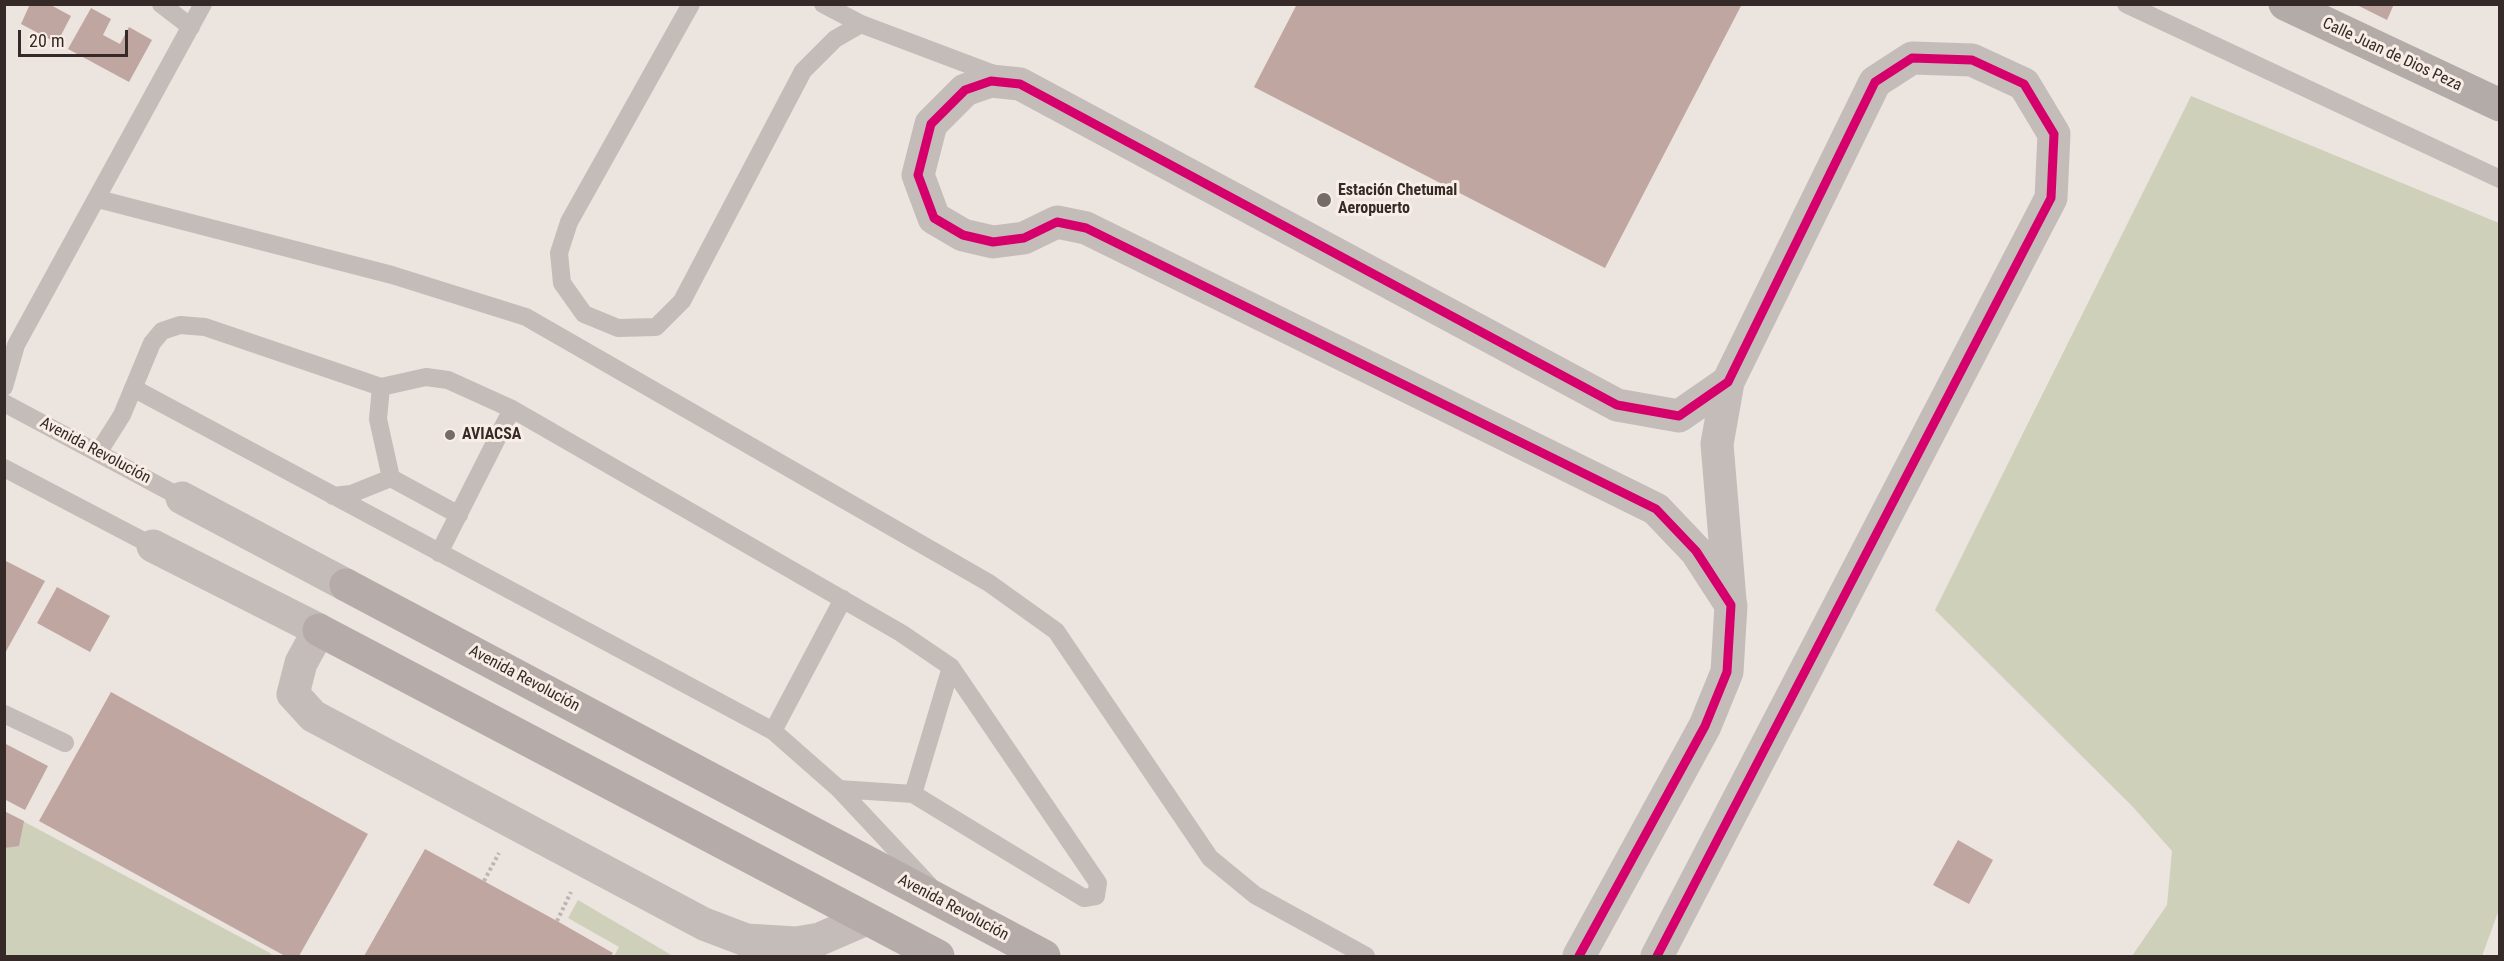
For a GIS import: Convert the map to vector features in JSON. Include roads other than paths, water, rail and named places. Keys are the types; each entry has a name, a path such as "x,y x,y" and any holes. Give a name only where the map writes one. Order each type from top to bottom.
{"main road":[{"name":"Calle Juan de Dios Peza","path":"2285,4 2499,105"}],"street":[{"path":"1579,957 1705,726 1727,672 1731,605 1717,444 1728,382 1875,82 1912,58 1972,60 2024,84 2054,134 2051,198 1657,957"},
{"path":"1728,382 1679,416 1617,405 1020,84 991,81 965,90 931,124 918,175 934,218 963,235 993,242 1024,238 1057,222 1086,228 1656,509 1696,552 1731,605"},
{"name":"Avenida Revolución","path":"182,498 1044,957"},
{"path":"153,546 320,630 938,957"},
{"path":"320,630 301,663 294,694 313,716 704,924 780,950 820,939 866,918"}],"lane":[{"path":"160,4 191,27"},
{"path":"4,387 16,345 203,4"},
{"path":"691,4 569,222 559,253 562,283 584,314 618,328 656,327 682,301 803,71 835,39 861,24"},
{"path":"823,4 861,24 1020,84"},
{"path":"2126,4 2499,179"},
{"path":"98,199 392,275 526,317 988,583 1056,632 1210,858 1255,895 1366,957"},
{"path":"98,453 110,438 152,343 162,331 180,325 205,327 381,387 426,377 448,380 512,409 901,633 951,667 1098,883 1096,896 1084,898 912,794 839,789"},
{"path":"134,387 439,554 773,731 839,789 949,906"},
{"path":"381,387 378,420 392,478 459,514"},
{"name":"Avenida Revolución","path":"4,403 182,498"},
{"path":"439,554 512,409"},
{"path":"4,468 153,546"},
{"path":"333,496 351,494 392,478"},
{"path":"773,731 843,599"},
{"path":"912,794 951,667"},
{"path":"4,714 65,743"}],"place":[{"name":"Estación Chetumal Aeropuerto","path":"1324,200"},
{"name":"AVIACSA","path":"450,435"}]}
